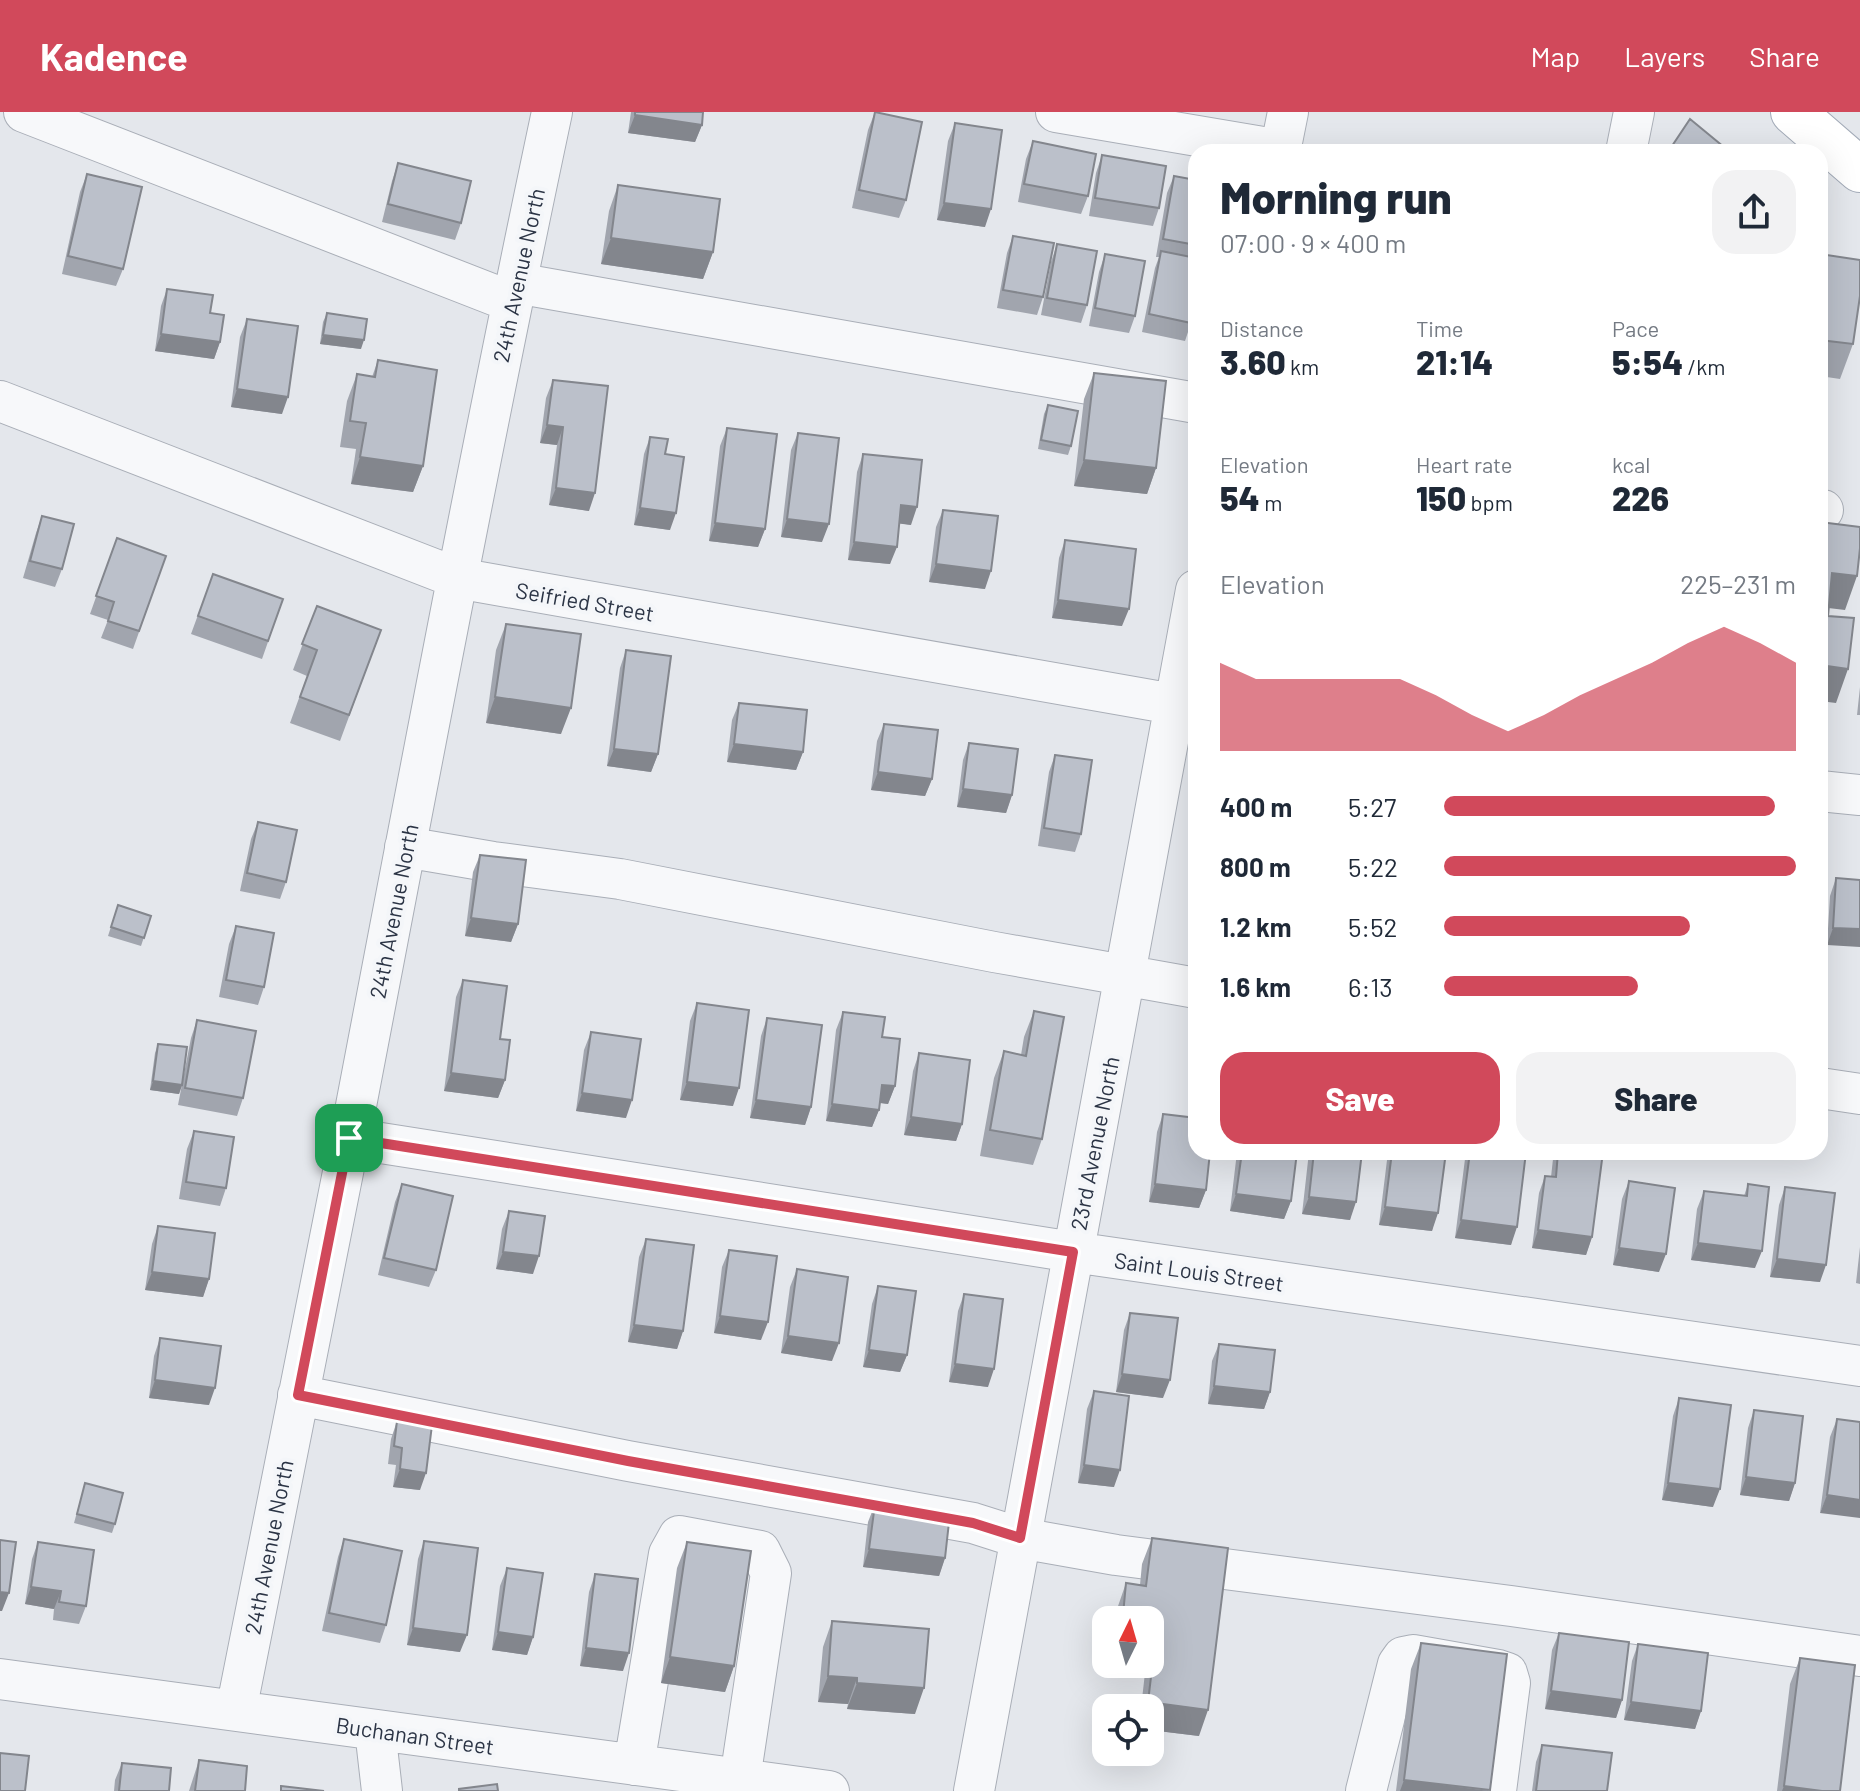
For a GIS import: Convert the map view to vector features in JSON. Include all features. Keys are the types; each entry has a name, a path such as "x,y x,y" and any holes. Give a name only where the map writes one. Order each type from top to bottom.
{"main road":[{"path":"1793,112 1860,170"}],"street":[{"path":"24,112 514,293 1188,402"},
{"name":"24th Avenue North","path":"236,1711 457,578 552,112"},
{"path":"1056,112 1283,138"},
{"path":"1628,144 1634,112"},
{"name":"Seifried Street","path":"0,401 457,578 1185,706"},
{"name":"23rd Avenue North","path":"974,1791 1073,1252 1126,976 1185,706 1188,674"},
{"path":"1828,792 1860,795"},
{"path":"405,847 620,879 1188,987"},
{"path":"1828,1089 1860,1094"},
{"name":"Saint Louis Street","path":"349,1138 1073,1252 1860,1366"},
{"path":"298,1395 628,1461 973,1523 1020,1538 1116,1555 1511,1606 1860,1656"},
{"path":"634,1765 669,1554 679,1536 760,1551 771,1573 740,1779"},
{"path":"1366,1791 1398,1664 1403,1657 1413,1655 1507,1673 1510,1683 1496,1791"},
{"name":"Buchanan Street","path":"0,1679 829,1791"},
{"path":"375,1730 382,1791"}],"building":[{"path":"635,112 703,112 702,125 635,115"},
{"path":"875,112 922,122 906,200 859,190"},
{"path":"1690,119 1720,144 1673,144"},
{"path":"955,123 1002,130 991,209 944,203"},
{"path":"1033,141 1096,154 1088,196 1024,184"},
{"path":"1102,155 1166,166 1159,208 1095,198"},
{"path":"398,163 471,181 461,223 388,204"},
{"path":"87,174 142,187 123,269 68,256"},
{"path":"1174,176 1188,179 1188,244 1163,239"},
{"path":"618,185 720,199 713,252 611,238"},
{"path":"1013,236 1054,243 1043,297 1003,290"},
{"path":"1057,244 1097,251 1087,305 1047,298"},
{"path":"1161,251 1188,256 1188,322 1149,314"},
{"path":"1105,254 1145,261 1135,316 1095,308"},
{"path":"1828,255 1860,260 1860,296 1853,344 1828,341"},
{"path":"167,289 213,295 210,313 224,315 220,342 161,334"},
{"path":"327,313 367,319 364,340 323,335"},
{"path":"247,319 298,326 288,397 237,389"},
{"path":"378,360 437,370 423,466 360,457 366,423 350,421 357,374 375,377"},
{"path":"1094,373 1166,381 1156,468 1084,460"},
{"path":"553,380 608,386 595,493 556,488 563,427 547,425"},
{"path":"1048,405 1078,411 1071,446 1041,440"},
{"path":"727,428 777,434 765,529 715,523"},
{"path":"798,433 839,438 829,524 787,519"},
{"path":"650,437 668,439 665,454 684,457 676,513 640,508"},
{"path":"863,454 922,460 917,507 901,505 897,547 854,542"},
{"path":"943,510 998,516 991,571 936,564"},
{"path":"42,516 74,524 62,569 30,561"},
{"path":"1828,523 1860,527 1857,576 1832,573 1828,616"},
{"path":"117,538 166,556 139,631 108,621 114,602 96,596"},
{"path":"1065,540 1136,549 1129,609 1058,600"},
{"path":"213,574 283,599 268,641 198,616"},
{"path":"317,606 381,630 349,715 300,697 317,650 302,644"},
{"path":"1828,616 1854,618 1848,669 1828,666"},
{"path":"506,624 581,634 571,708 495,697"},
{"path":"626,650 671,656 658,754 614,749"},
{"path":"739,703 807,710 803,752 734,744"},
{"path":"884,724 938,730 932,779 878,772"},
{"path":"969,743 1018,749 1012,795 963,789"},
{"path":"1055,755 1092,760 1081,834 1044,828"},
{"path":"258,822 297,830 286,882 247,873"},
{"path":"480,855 526,860 518,924 471,918"},
{"path":"1836,878 1860,880 1860,929 1833,928"},
{"path":"118,905 151,916 144,938 111,927"},
{"path":"236,926 274,933 264,987 226,980"},
{"path":"463,980 507,986 500,1039 510,1040 505,1080 451,1073"},
{"path":"697,1003 749,1010 739,1088 687,1082"},
{"path":"1034,1011 1064,1017 1042,1139 990,1130 1004,1051 1026,1056"},
{"path":"843,1012 885,1017 882,1037 900,1039 895,1086 882,1085 879,1110 832,1104"},
{"path":"767,1018 822,1025 811,1107 756,1100"},
{"path":"197,1020 256,1031 243,1098 185,1088"},
{"path":"591,1032 641,1039 632,1100 582,1093"},
{"path":"158,1044 187,1047 182,1085 153,1081"},
{"path":"919,1053 970,1060 962,1124 911,1117"},
{"path":"1163,1114 1188,1117 1188,1160 1209,1160 1206,1190 1155,1184"},
{"path":"194,1131 234,1137 226,1188 186,1182"},
{"path":"1241,1160 1296,1160 1291,1201 1236,1194"},
{"path":"1313,1160 1361,1160 1356,1202 1309,1197"},
{"path":"1391,1160 1445,1160 1438,1213 1385,1207"},
{"path":"1469,1160 1525,1160 1517,1227 1461,1220"},
{"path":"1557,1160 1602,1160 1592,1237 1538,1230 1545,1176 1556,1177"},
{"path":"1629,1181 1675,1188 1666,1254 1619,1248"},
{"path":"402,1184 453,1196 436,1270 384,1258"},
{"path":"1748,1184 1769,1187 1762,1251 1698,1243 1704,1191 1747,1196"},
{"path":"1785,1187 1835,1193 1826,1265 1777,1259"},
{"path":"509,1211 545,1216 539,1256 503,1252"},
{"path":"158,1226 215,1233 209,1279 152,1272"},
{"path":"646,1239 694,1245 683,1331 634,1325"},
{"path":"729,1250 777,1256 768,1322 720,1316"},
{"path":"797,1269 848,1277 839,1343 788,1336"},
{"path":"878,1286 916,1291 907,1355 869,1350"},
{"path":"964,1294 1003,1299 994,1369 955,1364"},
{"path":"1130,1313 1178,1318 1170,1380 1122,1374"},
{"path":"160,1338 221,1346 215,1388 155,1380"},
{"path":"1219,1344 1275,1350 1270,1392 1214,1386"},
{"path":"1094,1391 1129,1396 1120,1470 1084,1465"},
{"path":"1679,1398 1731,1405 1720,1489 1668,1483"},
{"path":"1754,1410 1803,1416 1795,1483 1746,1477"},
{"path":"1837,1419 1860,1422 1860,1500 1827,1495"},
{"path":"397,1421 432,1425 426,1473 400,1469 402,1448 394,1446"},
{"path":"85,1483 123,1493 115,1524 77,1514"},
{"path":"875,1504 950,1513 945,1558 869,1549"},
{"path":"1152,1538 1228,1548 1208,1710 1164,1704 1164,1694 1149,1694 1151,1678 1164,1678 1164,1606 1124,1606 1126,1583 1146,1586"},
{"path":"344,1539 402,1551 386,1625 329,1613"},
{"path":"0,1540 16,1542 9,1593 0,1592"},
{"path":"424,1541 478,1548 467,1635 413,1628"},
{"path":"38,1542 94,1550 86,1606 59,1602 61,1591 31,1587"},
{"path":"687,1542 751,1551 734,1666 670,1657"},
{"path":"507,1568 543,1573 533,1637 498,1632"},
{"path":"595,1574 638,1579 629,1653 586,1648"},
{"path":"832,1621 929,1629 924,1688 857,1683 857,1678 828,1676"},
{"path":"1559,1633 1629,1642 1622,1700 1551,1691"},
{"path":"1421,1643 1507,1654 1490,1790 1404,1780"},
{"path":"1638,1644 1708,1653 1701,1711 1631,1702"},
{"path":"1800,1658 1855,1665 1840,1791 1784,1786"},
{"path":"1542,1745 1612,1753 1607,1791 1536,1791"},
{"path":"0,1753 29,1756 25,1791 0,1791"},
{"path":"199,1760 247,1766 245,1791 195,1791"},
{"path":"122,1763 171,1768 169,1791 119,1791"},
{"path":"497,1784 498,1791 459,1791 459,1789"},
{"path":"281,1786 324,1791 281,1791"}],"route":[{"path":"349,1138 1073,1252 1020,1538 973,1523 628,1461 298,1395 349,1138"}]}
